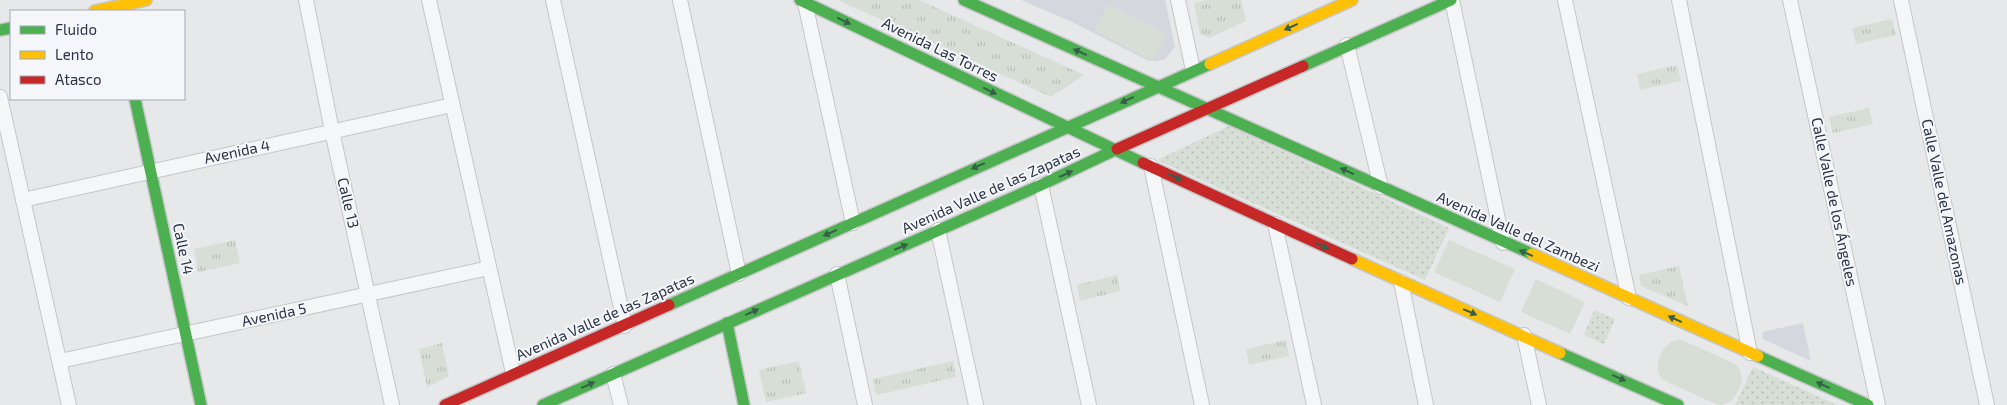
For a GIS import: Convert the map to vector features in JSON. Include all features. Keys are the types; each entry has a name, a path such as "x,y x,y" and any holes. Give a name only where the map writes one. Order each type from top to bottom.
{"street":[{"path":"99,10 146,0"},
{"name":"Calle 13","path":"306,0 332,131 392,405"},
{"path":"429,0 513,373"},
{"path":"552,0 625,326"},
{"path":"680,0 739,274"},
{"path":"964,0 1156,87"},
{"path":"1178,0 1193,70"},
{"name":"Avenida Valle de las Zapatas","path":"445,405 513,373 625,326 948,179 1067,128 1315,12 1352,0"},
{"path":"1452,0 1503,243"},
{"name":"Avenida Valle de las Zapatas","path":"543,405 1041,185 1114,150 1452,0"},
{"path":"1565,0 1628,298"},
{"path":"1679,0 1750,353"},
{"name":"Calle Valle de los Ángeles","path":"1790,0 1878,405"},
{"name":"Calle Valle del Amazonas","path":"1902,0 1987,405"},
{"path":"803,1 853,223"},
{"name":"Avenida Las Torres","path":"803,1 1067,128"},
{"path":"1347,46 1381,186"},
{"name":"Avenida Valle del Zambezi","path":"1156,87 1208,108 1503,243 1868,405"},
{"path":"0,97 69,405"},
{"name":"Calle 14","path":"135,100 201,405"},
{"name":"Avenida 4","path":"23,200 452,105"},
{"path":"1067,128 1401,282 1524,335 1652,399 1678,405"},
{"path":"1151,166 1202,405"},
{"path":"1041,185 1089,405"},
{"path":"1274,224 1314,405"},
{"path":"938,230 976,405"},
{"name":"Avenida 5","path":"60,362 489,268"},
{"path":"837,274 864,405"},
{"path":"1401,282 1426,405"},
{"path":"727,323 744,405"},
{"path":"1524,335 1538,405"},
{"path":"613,374 621,405"}],"shaded area":[{"path":"1021,0 1165,0 1175,47 1165,59 1149,61 1072,22"},
{"path":"1803,323 1811,361 1763,339 1762,332"}],"green space":[{"path":"838,0 919,0 1084,75 1051,97"},
{"path":"1207,0 1241,0 1246,21 1209,38 1200,34 1194,3"},
{"path":"1108,5 1167,34 1153,61 1095,31"},
{"path":"1892,19 1896,35 1856,44 1852,28"},
{"path":"1677,65 1681,81 1640,90 1637,74"},
{"path":"1869,108 1873,124 1833,133 1829,117"},
{"path":"1229,126 1449,228 1425,280 1157,160"},
{"path":"235,240 240,263 198,272 194,249"},
{"path":"1449,240 1515,269 1500,302 1434,272"},
{"path":"1679,266 1688,306 1641,286 1639,275"},
{"path":"1117,275 1120,291 1080,301 1077,285"},
{"path":"1536,279 1585,302 1570,334 1521,312"},
{"path":"1594,310 1615,319 1604,344 1584,335"},
{"path":"1286,340 1289,356 1249,365 1246,349"},
{"path":"1676,340 1682,340 1735,364 1739,368 1742,378 1740,388 1730,402 1721,405 1716,404 1663,380 1659,375 1659,357 1666,347"},
{"path":"442,343 449,376 427,387 419,349"},
{"path":"799,361 806,393 766,402 759,370"},
{"path":"953,361 956,377 876,395 873,379"},
{"path":"1753,367 1837,405 1735,405"}],"traffic: fast":[{"path":"800,0 1143,163"},
{"path":"964,0 1532,254"},
{"path":"1303,66 1451,0"},
{"path":"0,30 10,28"},
{"path":"669,305 1210,64"},
{"path":"135,100 201,405"},
{"path":"543,405 1041,185 1117,149"},
{"path":"727,323 744,405"},
{"path":"1560,353 1678,405"},
{"path":"1758,356 1868,405"}],"traffic: slow":[{"path":"100,10 146,0"},
{"path":"1210,64 1352,0"},
{"path":"1532,254 1758,356"},
{"path":"1352,259 1560,353"}],"traffic: jam":[{"path":"1117,149 1303,66"},
{"path":"1143,163 1352,259"},
{"path":"445,405 669,305"}]}
